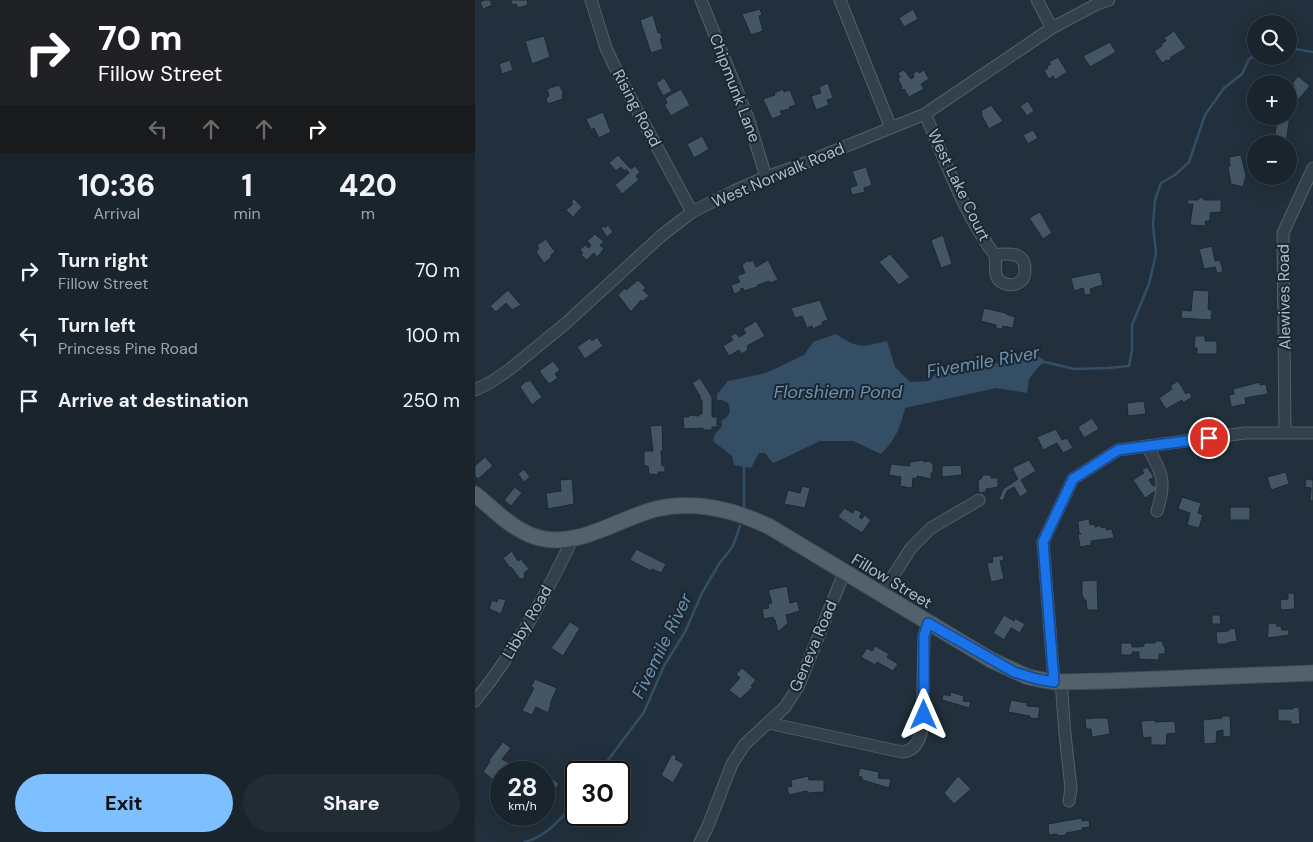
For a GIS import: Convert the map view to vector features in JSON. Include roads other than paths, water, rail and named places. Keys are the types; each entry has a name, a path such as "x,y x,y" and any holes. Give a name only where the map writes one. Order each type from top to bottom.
{"main road":[{"name":"Fillow Street","path":"475,494 521,531 552,540 572,540 656,510 682,506 715,508 743,515 764,524 928,623 1014,672 1037,679 1058,682 1313,674"}],"street":[{"name":"Rising Road","path":"591,0 610,57 692,212"},
{"name":"Chipmunk Lane","path":"701,0 748,118 766,177"},
{"path":"840,0 891,128"},
{"path":"1037,0 1053,28"},
{"name":"West Norwalk Road","path":"475,390 491,382 517,364 565,324 661,236 692,212 766,177 925,114 1053,28 1095,5 1109,0"},
{"name":"West Lake Court","path":"925,114 961,197 986,243 995,255"},
{"name":"Alewives Road","path":"1285,432 1283,233 1313,168"},
{"path":"1069,801 1071,788 1043,542 1073,479 1118,450 1245,433 1313,433"},
{"path":"1147,446 1162,475 1162,496 1157,511"},
{"path":"881,595 911,548 931,528 979,500"},
{"name":"Libby Road","path":"475,701 494,677 531,619 572,540"},
{"name":"Geneva Road","path":"700,842 732,764 745,744 785,707 798,687 844,573"},
{"path":"768,723 902,752 911,750 919,741 922,729 924,636 928,623"}],"water":[{"name":"Florshiem Pond","path":"836,334 860,345 872,345 887,341 895,367 910,382 929,381 940,369 950,366 972,370 1033,353 1044,360 1029,379 1027,393 996,388 905,408 897,433 881,454 853,441 820,441 773,463 765,453 759,453 751,468 734,465 732,456 713,441 715,434 722,426 721,421 730,412 728,403 717,400 717,394 728,381 766,373 804,355 813,342"}],"waterway":[{"name":"Fivemile River","path":"1297,49 1313,52"},
{"name":"Fivemile River","path":"1040,363 1045,362 1074,369 1129,366 1132,350 1132,325 1149,284 1156,254 1153,225 1155,200 1161,183 1175,175 1189,162 1205,115 1224,88 1242,74 1247,63"},
{"name":"Fivemile River","path":"744,465 744,510"},
{"name":"Fivemile River","path":"607,761 644,712 664,666 685,632 702,593 719,564 733,546 740,526"},
{"name":"Fivemile River","path":"524,842 540,836 565,814"}]}
